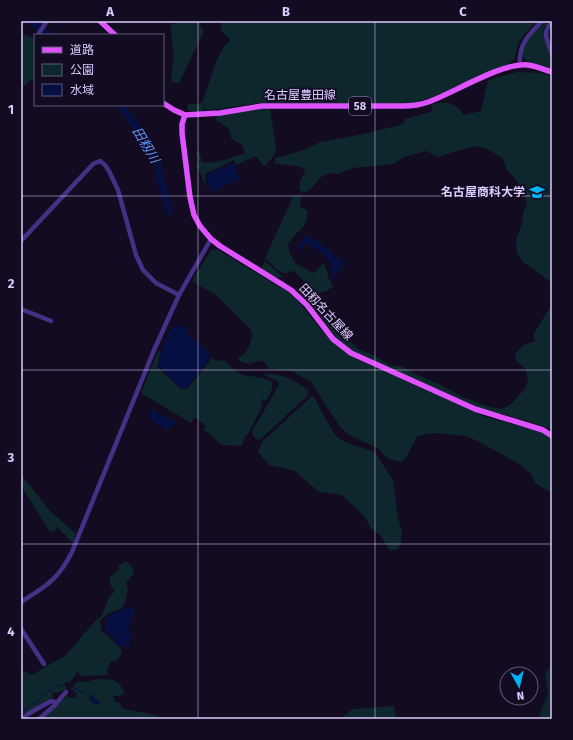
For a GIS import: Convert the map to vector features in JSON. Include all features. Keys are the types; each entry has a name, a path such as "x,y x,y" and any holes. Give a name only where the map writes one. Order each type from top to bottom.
{"main road":[{"path":"100,21 114,34"},
{"name":"名古屋豊田線","path":"185,115 220,113 262,106 418,105 434,100 487,75 520,65 528,65 552,72"},
{"path":"164,104 185,115"},
{"name":"田籾名古屋線","path":"185,115 182,124 182,133 190,198 194,215 200,226 211,239 300,297 334,339 351,353 475,410 543,430 552,436"}],"street":[{"path":"520,65 519,58 522,45 527,36 542,21"},
{"path":"552,22 546,28 545,32 552,54"},
{"path":"39,32 45,23"},
{"path":"21,241 93,164 100,161 106,165 118,190 136,255 143,270 156,283 179,295"},
{"path":"21,602 47,585 60,574 66,566 154,350 179,295 211,239"},
{"path":"21,309 50,322"},
{"path":"21,629 44,664"},
{"path":"39,719 66,692"},
{"path":"22,719 28,714 51,702 55,702 55,704"}],"green space":[{"path":"180,21 199,21 204,31 179,83 172,82 171,78 174,56 170,25"},
{"path":"221,21 537,21 522,38 518,46 515,59 508,64 457,88 431,98 404,104 258,103 205,110 204,105 203,112 189,111 187,108 188,104 199,104 202,101 204,103 203,99 217,60 220,53 230,40 221,30"},
{"path":"544,21 551,21 543,29 552,59 552,69 530,63 522,56 524,45"},
{"path":"21,33 34,39 34,78 21,88"},
{"path":"517,72 541,73 552,76 552,283 523,262 517,253 516,240 527,203 517,181 507,170 503,159 491,151 478,146 439,157 426,151 404,157 394,164 353,168 337,174 329,173 321,177 310,190 305,192 300,191 299,186 305,169 298,166 275,163 275,158 304,150 320,142 404,124 405,119 433,111 431,104 442,102 450,103 457,107 464,115 481,111 488,80"},
{"path":"270,108 276,148 273,157 266,165 262,166 261,162 256,156 236,165 234,160 205,174 206,188 196,165 199,162 196,152 199,151 202,162 224,160 245,153 243,146 231,138 229,129 216,120 217,115"},
{"path":"301,195 300,207 307,210 306,221 288,245 290,254 296,264 314,273 324,263 333,287 316,294 294,271 286,274 278,270 265,258 293,197"},
{"path":"216,249 287,291 299,302 331,340 359,360 486,417 543,433 552,440 552,493 535,483 532,475 522,466 467,436 435,433 417,436 407,456 402,462 388,459 379,449 347,434 338,424 312,383 292,371 269,369 265,362 260,361 249,364 239,361 238,358 244,354 251,342 251,330 216,295 193,282 193,279 211,250"},
{"path":"265,261 283,277 277,278 261,268"},
{"path":"552,304 552,429 503,414 487,411 359,354 345,346 338,339 312,306 315,305 323,309 334,325 359,350 371,354 391,366 401,366 443,386 460,396 486,406 501,409 510,405 523,391 528,382 526,370 516,360 515,354 523,345 535,341 533,335"},
{"path":"158,351 160,352 157,367 181,389 188,388 212,358 217,361 223,360 240,374 261,378 272,382 272,389 266,401 262,399 261,402 263,405 248,434 245,436 242,446 222,445 203,429 206,426 195,417 191,423 141,393"},
{"path":"266,374 289,378 309,391 307,396 261,439 257,440 252,434 254,428 279,385 278,381 263,375"},
{"path":"311,397 314,397 333,432 338,438 347,443 372,451 377,455 393,481 398,518 402,531 401,543 398,549 390,551 381,536 371,528 364,516 342,495 319,492 295,471 269,465 258,452 262,442"},
{"path":"21,474 49,510 76,534 73,543 58,528 50,532 23,489 21,490"},
{"path":"126,561 132,567 134,573 126,583 128,589 125,604 120,609 107,614 100,621 102,632 122,650 116,661 110,662 109,668 107,669 108,674 82,676 78,671 70,682 66,682 64,685 67,688 59,692 53,692 53,697 21,716 21,670 32,675 66,655 96,620 101,617 109,597 115,591 110,584 110,579 113,574 119,570 118,566"},
{"path":"552,664 552,719 538,719 548,693 545,674"},
{"path":"102,679 114,680 120,685 125,693 119,696 113,696 115,702 121,703 121,706 124,709 156,715 160,719 43,719 66,697 75,698 77,694 71,689 76,683"},
{"path":"394,706 396,719 340,719 353,709"}],"water":[{"path":"233,163 240,179 211,192 207,175"},
{"path":"307,236 317,241 344,262 345,264 333,280 331,276 332,264 322,253 306,243 299,251 295,250"},
{"path":"175,326 185,327 187,333 209,353 209,359 188,387 181,388 158,366 166,339"},
{"path":"151,409 177,423 166,430 148,417"},
{"path":"128,607 135,609 128,628 132,634 129,647 116,644 115,639 105,629 108,616"},
{"path":"90,694 100,702 100,704 97,705 91,702 89,699"}],"waterway":[{"name":"田籾川","path":"31,21 42,31 50,34"},
{"path":"35,25 38,23 42,24 43,21"},
{"name":"田籾川","path":"122,106 146,141 158,163 160,178 169,211"},
{"path":"21,713 49,691 59,686 69,686 84,693"}],"place":[{"name":"名古屋商科大学","path":"537,192"}]}
